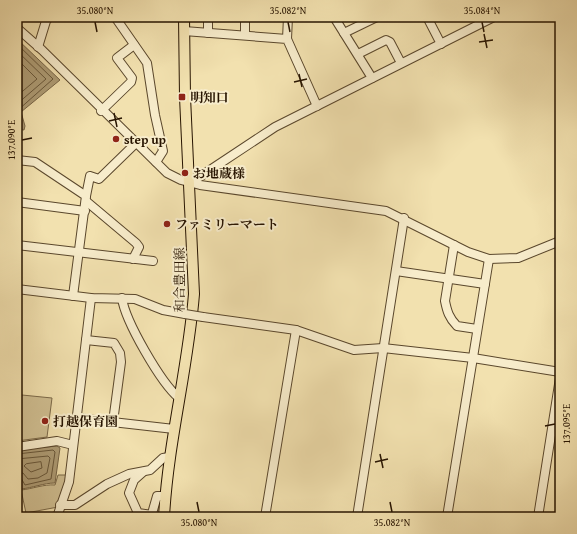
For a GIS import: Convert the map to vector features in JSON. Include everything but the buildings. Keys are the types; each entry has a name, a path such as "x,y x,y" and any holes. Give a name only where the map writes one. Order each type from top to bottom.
{"main road":[{"name":"和合豊田線","path":"164,517 169,457 192,321 194,294 184,17"}],"street":[{"path":"38,47 46,21 49,17"},
{"path":"115,17 147,63 149,70 155,115 163,151 156,162"},
{"path":"208,17 208,33"},
{"path":"245,17 245,35"},
{"path":"288,17 287,39 317,106"},
{"path":"334,17 372,78"},
{"path":"344,33 377,17"},
{"path":"427,17 441,44"},
{"path":"189,181 198,178 270,129 494,17"},
{"path":"17,28 135,144 167,173 181,180 200,185 386,211 404,218 479,257 489,259 506,260 518,258 560,241"},
{"path":"184,31 287,39"},
{"path":"358,54 386,40 390,42 401,63"},
{"path":"101,110 131,82 132,78 117,58 134,45"},
{"path":"73,296 90,176 99,179 135,144"},
{"path":"17,160 35,162 86,198 136,243 139,247 133,259"},
{"path":"17,202 85,211"},
{"path":"357,517 404,218"},
{"path":"17,245 153,261"},
{"path":"454,245 445,301 448,315 457,326 477,329"},
{"path":"447,517 489,259"},
{"path":"396,272 485,284"},
{"path":"17,289 91,298 135,299 163,310 296,330 354,350 383,348 473,358 560,372"},
{"path":"57,517 69,482 91,298"},
{"path":"122,298 124,309 151,361 174,394 179,398"},
{"path":"265,517 296,330"},
{"path":"86,340 114,343 120,353 121,362 113,422"},
{"path":"538,517 560,378"},
{"path":"77,418 174,429"},
{"path":"17,447 57,441 73,445"},
{"path":"60,505 75,505 107,484 129,474 143,472 154,467 163,458 169,457"},
{"path":"143,472 134,480 129,493 138,513 151,516 157,496 165,496"}],"shaded area":[{"path":"22,395 52,398 47,437 17,441 17,414"},
{"path":"58,475 68,475 58,507 26,513 21,490 55,485"}],"water":[{"path":"17,39 60,80 21,112 25,126 24,130 17,129"},
{"path":"57,446 60,448 55,483 21,489 17,472 17,450"}],"place":[{"name":"明知口","path":"182,97"},
{"name":"step up","path":"116,139"},
{"name":"お地蔵様","path":"185,173"},
{"name":"ファミリーマート","path":"167,224"},
{"name":"打越保育園","path":"45,421"}]}
